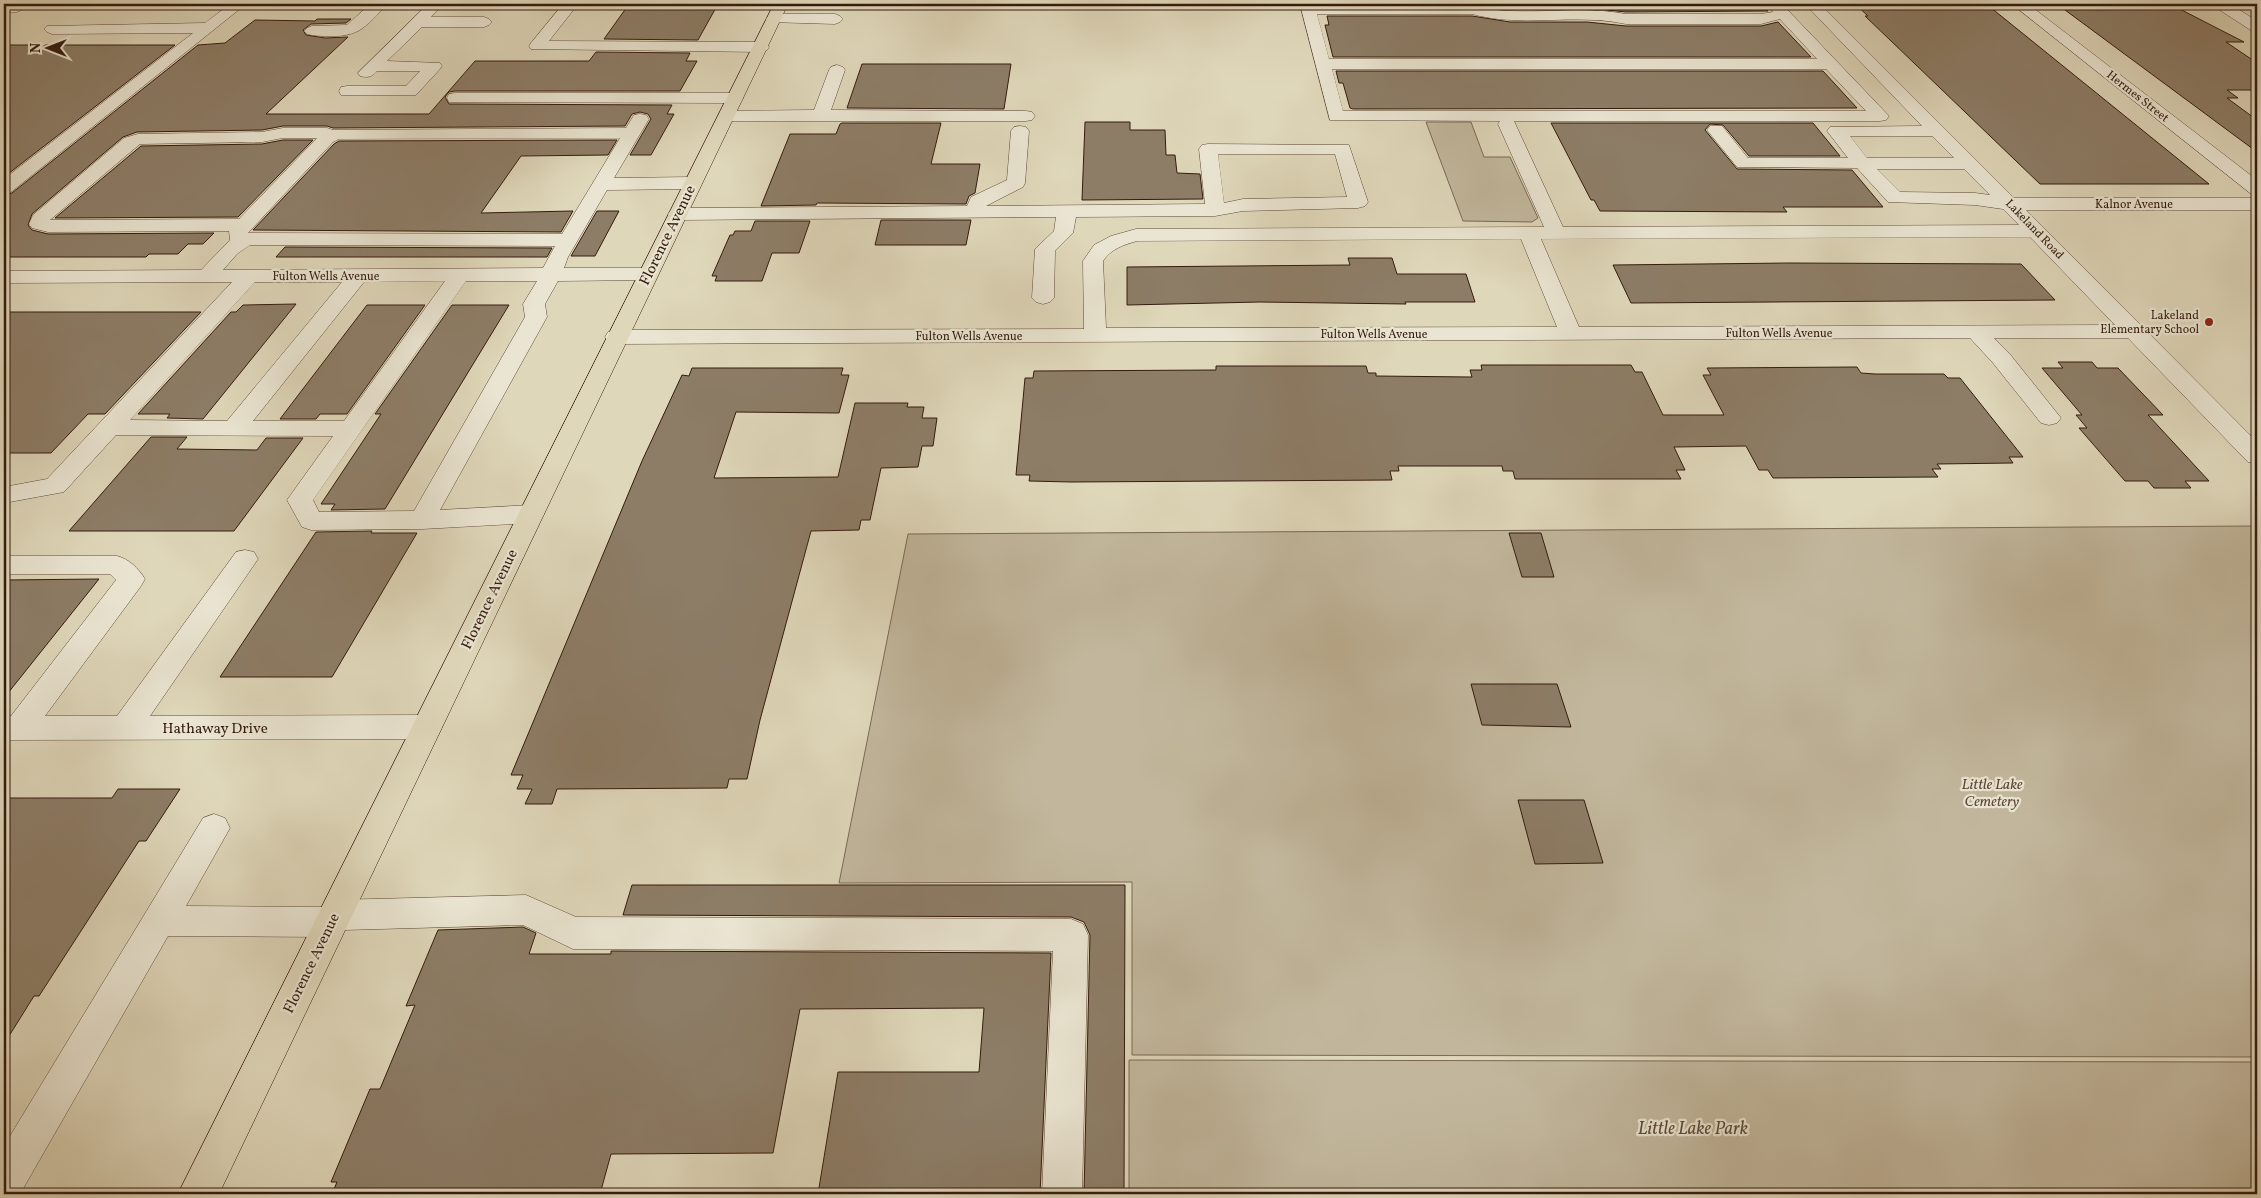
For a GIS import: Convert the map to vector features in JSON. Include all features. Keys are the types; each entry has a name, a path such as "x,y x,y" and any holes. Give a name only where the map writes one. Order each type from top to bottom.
{"main road":[{"name":"Florence Avenue","path":"198,1194 616,337 781,4"}],"street":[{"path":"4,188 239,4"},
{"path":"312,31 352,28 379,4"},
{"path":"373,66 436,4"},
{"path":"571,4 538,46 761,47"},
{"name":"Hermes Street","path":"2019,4 2257,189"},
{"path":"2220,4 2257,28"},
{"path":"1779,9 1880,116 1336,116 1309,11 1477,19 1491,15 1607,15 1626,19 1761,19 1779,9 1817,9"},
{"name":"Lakeland Road","path":"1817,9 2257,456"},
{"path":"774,18 835,19"},
{"path":"418,22 484,22"},
{"path":"52,29 208,28"},
{"path":"1322,64 1831,64"},
{"path":"821,115 837,70"},
{"path":"455,98 735,98"},
{"path":"727,116 821,115 1023,124 1016,183 978,200 975,212"},
{"path":"1507,124 1556,233"},
{"path":"206,277 242,233 327,138 337,134 636,126 558,257 551,276 534,304 536,317 527,336 422,520"},
{"path":"1716,130 1743,163 1971,164"},
{"name":"Kalnor Avenue","path":"1938,131 1836,131 1862,163 1895,198 1975,199 2010,204 2257,204"},
{"path":"327,138 327,133 283,134 262,137 138,139 130,142 40,219 39,224 48,226 242,233 248,239 568,240"},
{"path":"678,214 1215,210 1243,205 1358,202 1342,149 1208,149 1215,210"},
{"path":"602,184 693,183"},
{"path":"1043,298 1045,249 1063,233 1067,211"},
{"path":"1095,336 1093,262 1101,249 1118,240 1136,235 2036,231"},
{"path":"1528,233 1571,334"},
{"name":"Fulton Wells Avenue","path":"4,277 551,276 648,274"},
{"path":"4,495 55,486 248,276"},
{"path":"234,429 358,276"},
{"path":"458,276 300,500 311,521 422,520 531,514"},
{"name":"Fulton Wells Avenue","path":"616,337 2132,331"},
{"path":"1976,332 2001,358 2049,418"},
{"path":"110,427 351,428"},
{"path":"125,728 245,560"},
{"path":"4,565 117,564 131,579 12,728"},
{"name":"Hathaway Drive","path":"12,728 427,727"},
{"path":"4,1183 214,828"},
{"path":"159,921 333,918 526,910 573,933 1071,935 1062,1194"}],"green space":[{"path":"1426,122 1471,122 1484,157 1510,157 1538,218 1532,222 1463,221"},
{"name":"Little Lake Cemetery","path":"2257,526 2257,1057 1132,1055 1132,882 839,883 908,534"},
{"name":"Little Lake Park","path":"1129,1060 2257,1062 2257,1194 1129,1194"}],"building":[{"path":"629,4 718,4 698,40 604,39"},
{"path":"1472,4 1761,4 1768,11 1626,12 1588,8 1510,9"},
{"path":"1855,4 1982,4 1990,7 2209,184 2040,184 1865,16 1868,16"},
{"path":"2062,4 2170,4 2244,42 2226,42 2257,63 2257,90 2227,90 2238,98 2227,98 2257,120 2257,152 2061,7 2066,7"},
{"path":"1327,16 1472,16 1510,22 1587,22 1626,26 1761,26 1778,22 1811,57 1333,57 1325,25 1329,25"},
{"path":"317,19 351,19 346,23 311,24 303,30 306,35 325,38 348,37 266,114 429,114 475,61 589,61 596,52 690,53 686,61 697,61 680,91 455,91 449,92 445,97 449,104 672,105 667,114 674,114 651,155 630,155 651,119 648,114 640,112 632,114 625,126 333,128 327,126 283,126 262,130 137,132 123,137 32,214 28,225 32,230 48,234 214,233 203,244 188,244 178,254 149,254 146,257 4,257 4,196 12,193 198,45 225,43 255,20 315,21"},
{"path":"4,45 175,45 4,177"},
{"path":"862,64 1011,64 1004,109 847,108"},
{"path":"1336,71 1823,71 1857,108 1353,109 1350,108 1343,83 1339,83"},
{"path":"1085,122 1130,122 1130,130 1165,130 1166,155 1175,155 1177,173 1200,174 1203,199 1082,200"},
{"path":"842,123 941,123 931,164 980,164 975,193 969,196 966,204 817,203 816,205 761,206 790,134 836,134"},
{"path":"1551,123 1813,123 1840,156 1749,156 1723,125 1710,124 1705,130 1737,169 1852,170 1883,207 1783,207 1787,212 1600,211 1594,200 1591,200"},
{"path":"283,140 313,140 238,217 55,218 141,146 262,144"},
{"path":"617,140 608,155 521,156 481,213 573,211 561,232 253,230 334,144 339,141"},
{"path":"597,211 619,211 595,256 571,256"},
{"path":"881,220 971,220 966,245 875,245"},
{"path":"755,221 810,221 799,253 772,253 762,281 715,281 717,276 712,276 730,235 733,235 735,231 751,231"},
{"path":"285,247 552,248 547,257 276,257"},
{"path":"1348,258 1392,258 1397,274 1466,274 1475,302 1405,302 1406,304 1260,302 1127,305 1127,267 1350,265"},
{"path":"1789,263 2021,264 2055,300 1631,303 1613,265"},
{"path":"296,304 203,419 167,418 170,414 138,414 231,312 236,312 243,305"},
{"path":"367,305 425,305 347,414 320,414 316,419 280,419"},
{"path":"452,305 509,305 385,509 331,510 335,504 321,504 381,414 375,414"},
{"path":"4,312 201,312 105,414 88,414 51,453 4,453"},
{"path":"2058,362 2092,362 2097,368 2118,368 2163,415 2148,415 2209,481 2185,481 2191,488 2154,488 2148,481 2125,481 2079,428 2087,428 2076,415 2082,415 2042,368 2063,368"},
{"path":"1481,365 1631,365 1635,372 1642,372 1663,415 1724,415 1703,375 1711,375 1707,368 1857,367 1861,373 1944,374 1948,378 1960,378 2023,457 2009,457 2013,463 1937,464 1941,469 1932,469 1938,477 1773,478 1768,470 1759,470 1746,446 1674,447 1685,470 1676,470 1681,479 1515,479 1513,471 1503,471 1502,466 1398,466 1399,471 1390,471 1392,480 1071,482 1029,481 1030,475 1016,475 1025,378 1033,378 1034,371 1216,370 1216,366 1366,366 1368,373 1376,373 1376,376 1472,377 1470,370 1482,370"},
{"path":"692,368 843,368 841,375 849,375 839,413 736,412 714,478 838,477 855,403 908,403 907,407 924,407 922,418 937,418 933,446 922,446 918,467 881,468 870,520 861,520 859,530 811,531 760,720 747,779 729,779 727,788 557,789 552,804 525,804 532,789 517,789 523,775 511,775 642,461 682,375 689,376"},
{"path":"151,437 187,437 177,449 257,450 266,438 303,438 234,531 69,531"},
{"path":"372,531 371,533 417,533 332,677 220,677 316,532"},
{"path":"1509,533 1541,533 1554,577 1522,577"},
{"path":"99,579 4,698 4,580"},
{"path":"1471,684 1557,684 1571,727 1482,725"},
{"path":"118,789 180,789 146,841 139,841 39,996 34,996 4,1044 4,798 112,798"},
{"path":"1518,800 1584,800 1603,863 1535,864"},
{"path":"632,885 1125,885 1124,1194 1084,1194 1090,935 1084,922 1071,917 623,915"},
{"path":"523,927 536,933 529,954 611,954 611,951 1051,953 1040,1194 818,1194 838,1072 979,1072 984,1008 800,1009 773,1153 611,1154 600,1194 484,1194 486,1189 369,1190 367,1194 332,1194 337,1182 331,1182 370,1089 380,1089 415,1005 406,1006 438,930"}],"place":[{"name":"Lakeland Elementary School","path":"2209,322"}]}
